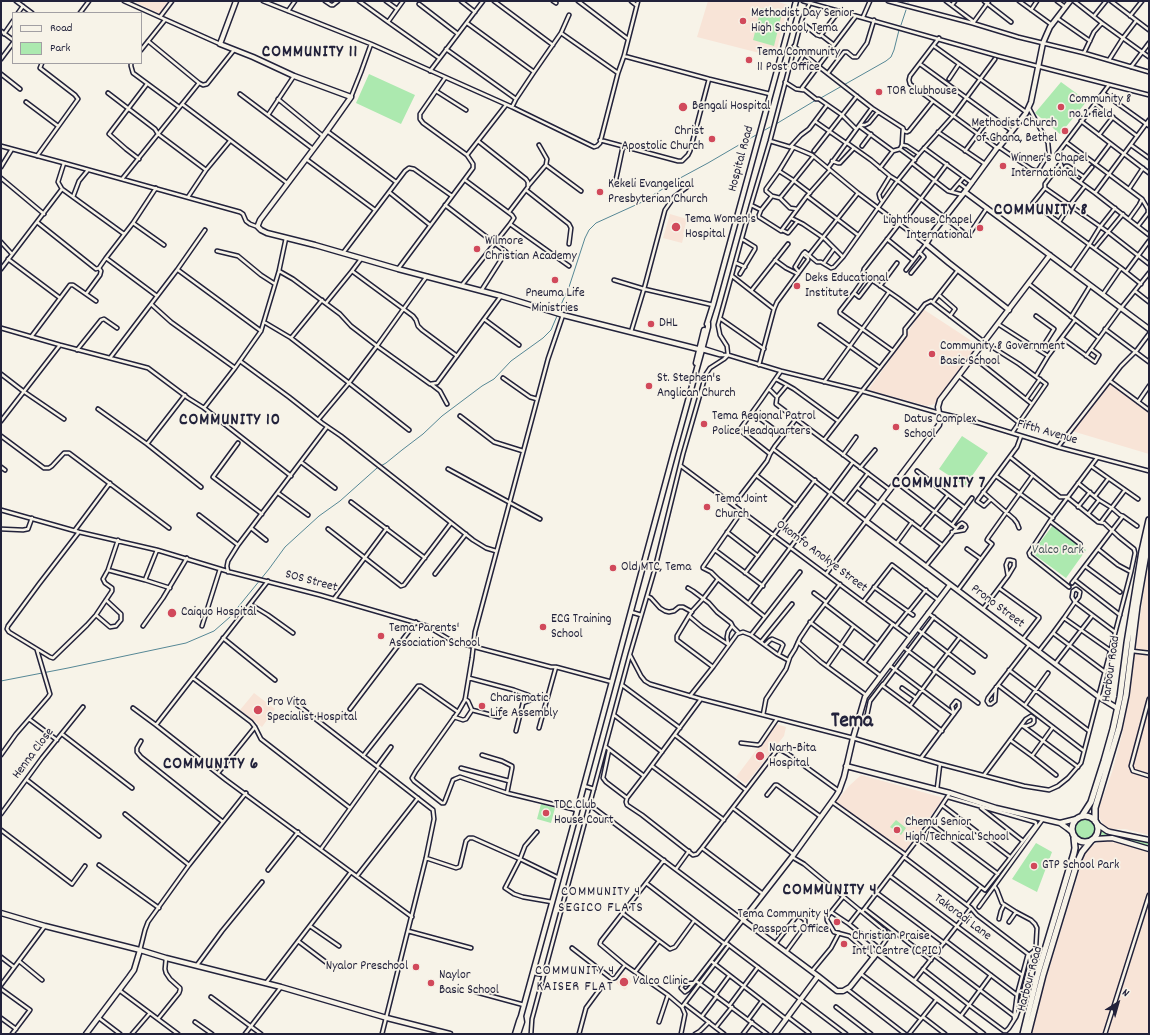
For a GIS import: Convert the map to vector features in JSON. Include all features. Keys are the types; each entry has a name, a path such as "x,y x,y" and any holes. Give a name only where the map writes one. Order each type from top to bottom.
{"highway":[{"name":"Harbour Road","path":"1082,816 1091,802 1113,729 1120,697 1139,566 1149,520"},
{"name":"Harbour Road","path":"1096,822 1095,808 1119,728 1126,695 1137,606 1149,537"},
{"path":"1082,816 1089,817 1096,822 1098,833 1093,840 1084,843 1077,840 1073,835 1072,827 1076,819 1082,816"},
{"name":"Harbour Road","path":"1023,1034 1038,973 1073,857 1075,848 1073,835"},
{"name":"Harbour Road","path":"1028,1034 1041,982 1074,870 1079,856 1093,840"}],"street":[{"path":"16,1 31,12"},
{"path":"81,12 89,1"},
{"path":"124,1 294,76 351,97"},
{"path":"160,17 172,1"},
{"path":"220,44 236,1"},
{"path":"263,1 370,44 512,107 592,146 597,146 600,140 638,1"},
{"path":"288,11 295,1"},
{"path":"325,1 333,5 338,1"},
{"path":"359,1 439,58"},
{"path":"386,1 397,10"},
{"path":"388,22 402,1"},
{"path":"460,1 475,12"},
{"path":"430,71 483,1"},
{"path":"494,1 553,45"},
{"path":"553,1 556,4"},
{"path":"578,1 628,39"},
{"path":"631,1 636,6"},
{"name":"Hospital Road","path":"522,1016 695,373 706,326 796,1"},
{"path":"803,1 939,38 998,56 1149,95"},
{"path":"863,17 870,1"},
{"path":"888,1 973,23 1018,38 1084,53 1149,72"},
{"path":"946,1 973,23"},
{"path":"952,5 955,1"},
{"path":"984,1 988,2 1011,22"},
{"path":"1021,1 1052,25"},
{"path":"1031,10 1037,1"},
{"path":"1057,1 1065,7"},
{"path":"906,270 985,164 1026,113 1029,108 1043,43 1052,25 1070,1"},
{"path":"1074,1 1149,57"},
{"path":"1094,16 1106,1"},
{"path":"1111,1 1149,30"},
{"path":"1130,16 1142,1"},
{"path":"973,23 988,2"},
{"path":"531,1034 532,1019 647,596 683,454 706,374 710,368 728,355 727,346 722,339 718,325 721,319 770,141 794,46 803,15 810,3"},
{"path":"419,4 458,34"},
{"path":"19,12 23,6"},
{"path":"822,35 839,11"},
{"path":"512,107 561,33 569,15"},
{"path":"803,90 803,87 818,66 856,16"},
{"path":"1057,18 1090,41"},
{"path":"142,49 165,20"},
{"path":"828,73 844,52 847,52 853,57 857,57 867,43 874,20"},
{"path":"1109,60 1136,20"},
{"path":"4,34 12,22"},
{"path":"801,22 817,35 822,35 834,44"},
{"path":"467,23 534,72"},
{"path":"1084,53 1102,23"},
{"path":"1,31 12,40"},
{"path":"561,33 618,73"},
{"path":"939,38 910,76 910,84 978,135 1031,169 1037,171 1049,153 1048,143 1029,108"},
{"path":"1,59 12,42"},
{"path":"148,42 203,85 207,84 234,50"},
{"path":"1131,67 1149,43"},
{"path":"258,227 260,220 351,97 370,44"},
{"path":"794,46 872,108 902,128 904,131 909,131 933,101"},
{"path":"934,46 980,78 1026,113"},
{"path":"446,49 516,99"},
{"path":"798,67 804,54"},
{"path":"624,56 770,94"},
{"path":"803,254 805,252 818,262 824,263 833,268 843,257 882,201 914,160 952,116 995,59"},
{"path":"37,156 78,99 40,68 42,64"},
{"path":"131,64 133,72 179,107"},
{"path":"920,64 1012,132"},
{"path":"949,79 959,64"},
{"path":"1,74 20,89"},
{"path":"268,115 294,76"},
{"path":"398,269 473,168 473,164 467,155 423,123 420,119 420,114 445,78"},
{"path":"600,140 682,161 690,151 709,79"},
{"path":"122,179 199,82"},
{"path":"785,82 796,89 803,90 827,105 842,115 856,129"},
{"path":"139,159 109,134 147,84"},
{"path":"1109,85 1057,154 1063,170 1149,235"},
{"path":"436,90 466,110"},
{"path":"108,93 155,129 158,134 206,170"},
{"path":"1103,93 1148,125"},
{"path":"240,94 313,149"},
{"path":"814,151 857,96"},
{"path":"278,98 323,136"},
{"path":"26,102 58,126"},
{"path":"182,104 287,183"},
{"path":"1095,104 1137,136"},
{"path":"467,155 506,105"},
{"path":"797,209 790,208 780,198 772,196 766,191 766,189 779,171 792,147 801,135 816,122 827,105"},
{"path":"782,230 829,169 832,161 872,108"},
{"path":"859,125 869,123 878,112"},
{"path":"965,151 991,116"},
{"path":"1099,135 1113,117"},
{"path":"1095,193 1137,136 1148,125 1149,120"},
{"path":"1081,121 1149,173"},
{"path":"816,122 854,148 968,236 987,208"},
{"path":"859,125 893,151"},
{"path":"880,168 893,151 900,149 902,145 902,128"},
{"path":"327,131 396,182"},
{"path":"938,132 985,164"},
{"path":"862,146 870,134"},
{"path":"188,197 206,170 230,140"},
{"path":"478,141 526,179 529,184 527,189"},
{"path":"770,141 792,147 813,156 858,193 926,244 1009,310"},
{"path":"1066,142 1142,199 1148,209 1148,213 1138,226"},
{"path":"1095,164 1110,144"},
{"path":"509,212 546,164 547,159 539,145"},
{"path":"902,145 907,146 919,154"},
{"path":"1131,145 1149,158"},
{"path":"1,146 64,162 240,212 246,221 267,233 462,285 630,333 701,349"},
{"path":"614,184 623,146"},
{"path":"832,161 840,163 854,148"},
{"path":"924,148 972,183"},
{"path":"1,167 12,149"},
{"path":"900,149 914,160"},
{"path":"780,198 813,156"},
{"path":"306,159 375,210"},
{"path":"64,162 58,182 62,189 124,234"},
{"path":"912,163 948,191 965,192"},
{"path":"546,164 581,191"},
{"path":"905,220 947,164"},
{"path":"1060,164 1045,184 1045,188 1034,203 1095,248 1140,284"},
{"path":"1063,170 1066,166 1068,166 1084,177"},
{"path":"1080,182 1092,167"},
{"path":"342,253 396,182 409,168 414,169 452,196"},
{"path":"1129,189 1143,168"},
{"path":"73,197 79,181 89,170"},
{"path":"779,171 810,193 808,195 858,235"},
{"path":"882,201 879,194 890,176"},
{"path":"952,191 964,177"},
{"path":"1,178 44,214"},
{"path":"462,285 514,218 509,212 465,180"},
{"path":"959,183 965,192 1149,329"},
{"path":"1059,222 1085,186"},
{"path":"630,333 644,289 665,210 674,197 687,187"},
{"path":"86,294 100,275 101,271 99,268 156,188"},
{"path":"1045,188 1108,232 1149,264"},
{"path":"1,269 62,189"},
{"path":"527,189 569,224 571,228 569,244"},
{"path":"389,192 430,225"},
{"path":"809,255 858,193"},
{"path":"772,196 761,210 759,217 779,231 782,230 788,233 797,222"},
{"path":"1129,219 1142,199"},
{"path":"445,205 506,252 481,291"},
{"path":"752,205 761,210"},
{"path":"1070,271 1115,208"},
{"path":"1095,248 1123,214"},
{"path":"791,218 803,224 822,238 843,257"},
{"path":"37,222 92,266 99,268"},
{"path":"133,222 164,245"},
{"path":"510,224 569,266"},
{"path":"899,224 864,269 863,273 918,313"},
{"path":"110,358 178,270 205,230"},
{"path":"204,408 261,331 279,271 286,238"},
{"path":"740,274 755,249 755,247 742,239"},
{"path":"887,239 913,260"},
{"path":"1126,272 1149,241"},
{"path":"1,242 12,254"},
{"path":"751,291 788,244"},
{"path":"824,263 834,248"},
{"path":"217,251 238,256 261,275 275,284"},
{"path":"911,273 924,257 919,252"},
{"path":"798,273 794,267 803,254"},
{"path":"759,365 774,309 777,302 808,259 803,254"},
{"path":"826,574 939,425 940,419 938,407 940,400 1050,255"},
{"path":"106,258 157,296"},
{"path":"8,259 60,298"},
{"path":"326,303 362,259"},
{"path":"775,260 786,268 798,273"},
{"path":"736,263 745,266"},
{"path":"880,286 897,263"},
{"path":"1103,294 1121,268"},
{"path":"178,270 261,331"},
{"path":"824,440 905,335 905,329 928,302 933,302 958,270"},
{"path":"279,271 322,300 340,314 351,326 440,391 448,404"},
{"path":"352,271 413,316 418,326 422,330 456,356"},
{"path":"1086,356 1149,273"},
{"path":"318,420 349,384 427,276"},
{"path":"732,276 774,309"},
{"path":"866,276 840,312 862,330 893,351"},
{"path":"614,280 644,289 713,305"},
{"path":"854,294 859,297 872,280"},
{"path":"31,337 70,285 72,284 96,301"},
{"path":"1029,284 1099,338"},
{"path":"1071,317 1090,286"},
{"path":"1135,291 1149,302"},
{"path":"824,382 889,292"},
{"path":"939,295 955,309 950,316"},
{"path":"430,384 437,384 501,296"},
{"path":"291,338 322,300"},
{"path":"933,302 984,342 1046,383 1018,422 1012,433"},
{"path":"151,304 171,322 235,368"},
{"path":"564,315 548,359 475,632 473,654 465,699 458,712 413,776 414,781 442,803 444,803 454,779 460,777 507,793 577,810"},
{"path":"1036,316 1054,329 1040,351"},
{"path":"77,350 100,320 104,319 116,328"},
{"path":"484,319 519,345"},
{"path":"721,319 764,349"},
{"path":"1036,376 1048,356 1076,320"},
{"path":"264,322 291,338 409,430"},
{"path":"998,324 1048,356"},
{"path":"820,325 880,368"},
{"path":"1,328 77,350 148,368 204,408 291,476"},
{"path":"1105,329 1149,362"},
{"path":"1058,447 1121,366 1135,352 1149,334"},
{"path":"1062,338 1095,362 1099,355 1091,349"},
{"path":"1,421 60,345"},
{"name":"Fifth Avenue","path":"701,349 720,355 728,355 759,365 939,414 976,422 1058,447 1149,471"},
{"path":"973,357 1032,404"},
{"path":"240,361 341,436 466,534 486,548 496,551"},
{"path":"770,454 741,431 740,428 781,371"},
{"path":"1,374 64,419"},
{"path":"959,376 1018,422"},
{"path":"503,378 530,397 537,399"},
{"path":"776,379 794,389 838,421"},
{"path":"1026,399 1040,379"},
{"path":"1110,382 1149,410"},
{"path":"787,385 777,397 776,404 890,490"},
{"path":"1138,402 1149,386"},
{"path":"769,389 777,397"},
{"path":"147,444 185,395"},
{"path":"98,409 147,444 201,487"},
{"path":"460,416 494,442 523,451"},
{"path":"758,416 783,436"},
{"path":"734,504 767,461 773,449 796,419"},
{"path":"228,572 228,561 238,545 328,427"},
{"path":"1,436 44,468 49,468 52,466 64,453 70,453 169,528"},
{"path":"991,499 984,506 978,501 983,492 1010,457 1021,436"},
{"path":"843,455 856,437"},
{"path":"238,443 214,477 262,514"},
{"path":"773,449 866,521"},
{"path":"860,468 875,450"},
{"path":"630,654 641,676 648,683 690,696 853,738 940,764 1024,786 1049,790 1058,786 1068,778 1081,763 1116,632 1135,550 1104,523 1098,522 1067,497 1060,497 1010,457"},
{"path":"1069,587 1029,555 1050,521 1097,458"},
{"path":"301,462 336,488"},
{"path":"749,603 853,462"},
{"name":"Okomfo Anokye Street","path":"681,466 734,504 910,637"},
{"path":"1091,466 1138,499"},
{"path":"1,467 5,470"},
{"path":"448,468 540,519"},
{"path":"917,471 965,508"},
{"path":"844,504 858,488 868,473"},
{"path":"756,476 796,506"},
{"path":"996,476 1053,518"},
{"path":"958,591 992,544 987,538 1033,476"},
{"path":"1095,496 1108,478"},
{"path":"745,573 814,480"},
{"path":"896,482 956,528"},
{"path":"75,530 110,483"},
{"path":"1078,483 1099,500 1137,526"},
{"path":"858,488 879,504"},
{"path":"1101,522 1125,490"},
{"path":"983,492 1017,523 1018,528"},
{"path":"1078,507 1090,492"},
{"path":"278,493 308,515"},
{"path":"921,529 948,495"},
{"path":"952,525 972,498"},
{"path":"882,500 942,545"},
{"path":"1088,514 1099,500"},
{"path":"351,502 425,558"},
{"name":"SOS Street","path":"1,510 79,532 118,540 187,558 228,572 268,581 416,622 433,628 448,639 473,647 612,682"},
{"path":"742,510 703,567 765,617"},
{"path":"199,515 238,545"},
{"path":"1120,615 1074,582 1123,516"},
{"path":"1,529 28,529 32,518"},
{"name":"Prono Street","path":"866,521 1099,697 1117,708"},
{"path":"1050,521 1080,544"},
{"path":"328,529 399,586 401,586 404,585 451,522"},
{"path":"896,544 912,522"},
{"path":"925,566 952,532 959,525 962,523 966,526 964,530 952,532"},
{"path":"251,528 266,540"},
{"path":"334,599 387,528"},
{"path":"79,532 7,629 9,632 50,657 54,657 96,615 112,590 112,588 104,581 118,540"},
{"path":"727,532 758,556"},
{"path":"435,574 466,534"},
{"path":"967,549 981,559"},
{"path":"1098,549 1118,565 1131,572"},
{"path":"145,580 157,550"},
{"path":"715,550 763,586"},
{"path":"143,626 170,588 187,558"},
{"path":"983,609 1008,576 1014,566 1014,561 1008,560 1006,565 1008,576"},
{"path":"863,602 892,565 938,600"},
{"path":"1085,566 1120,592"},
{"path":"202,626 220,569"},
{"path":"108,570 170,588"},
{"path":"751,635 800,572"},
{"path":"713,667 677,640 677,636 689,616 718,579"},
{"path":"156,725 268,581"},
{"path":"763,715 766,699 786,669 788,660 798,642 810,622 840,584"},
{"path":"767,1034 700,983 695,982 683,984 681,988 683,991 686,991 695,982 822,817 839,791 866,695 950,585"},
{"path":"874,587 913,615"},
{"path":"688,588 710,604 719,614 730,622 739,633"},
{"path":"999,588 1039,617 1023,640"},
{"path":"1039,652 1064,618 1075,602 1081,593 1076,589 1073,591 1072,597 1075,602 1092,616 1116,632"},
{"path":"864,663 877,644 910,610 926,590"},
{"path":"814,593 853,627 877,644"},
{"path":"647,596 652,598 660,608 665,611 674,611 683,607 692,612"},
{"path":"96,615 110,627 116,626 121,620 121,614 106,600"},
{"path":"250,604 293,633"},
{"path":"761,642 792,604"},
{"path":"630,612 641,615"},
{"path":"928,613 985,656"},
{"path":"689,616 728,645"},
{"path":"1055,664 1092,616"},
{"path":"869,723 867,715 870,701 934,617"},
{"path":"1064,618 1111,651"},
{"path":"350,709 416,622"},
{"path":"810,622 881,676"},
{"path":"728,645 728,632 732,625"},
{"path":"827,666 853,627"},
{"path":"916,629 973,672"},
{"path":"690,696 728,645 739,633 745,632 751,635 767,648 788,660"},
{"path":"1053,632 1105,672"},
{"path":"910,706 960,637"},
{"path":"223,638 275,680"},
{"path":"765,645 771,639 781,642 783,644 779,654"},
{"path":"798,642 866,695"},
{"path":"998,686 995,701 989,704 987,701 988,698 1029,644"},
{"path":"902,647 978,703"},
{"path":"1,755 16,734 50,694 37,649"},
{"path":"1132,651 1149,653"},
{"path":"889,665 954,713 921,758"},
{"path":"539,728 556,667"},
{"path":"1009,670 1089,731"},
{"path":"1025,705 1048,673"},
{"path":"193,678 248,720 255,727 261,739 350,808"},
{"path":"469,678 514,690 530,697 531,700 523,703 516,731"},
{"path":"884,684 883,686 942,731"},
{"path":"622,685 680,728"},
{"path":"363,756 418,686 421,686 458,712"},
{"path":"998,686 1084,751"},
{"path":"902,688 916,698"},
{"path":"465,699 468,701 472,710"},
{"path":"701,699 626,801 627,805 691,854 696,855 702,848 778,750 788,754 839,791"},
{"path":"291,700 432,808 434,814 426,858 382,1034"},
{"path":"1149,700 1131,768 1133,771 1149,776"},
{"name":"Henna Close","path":"1,814 83,707"},
{"path":"133,708 412,917"},
{"path":"454,717 463,720 466,719 472,710"},
{"path":"472,710 499,717"},
{"path":"614,715 662,752"},
{"path":"984,775 1029,716 1034,718 1034,722 1032,724 1022,726"},
{"path":"29,719 58,740"},
{"path":"741,743 760,744 777,719"},
{"path":"1022,726 1078,767"},
{"path":"218,773 255,727"},
{"path":"1032,756 1053,728"},
{"path":"62,734 132,788"},
{"path":"675,735 746,790"},
{"path":"1010,740 1056,775"},
{"path":"140,741 137,752 141,757 224,822"},
{"path":"321,849 391,747"},
{"path":"606,747 644,776"},
{"path":"609,750 603,778 627,798"},
{"path":"482,755 511,765 512,768 507,793"},
{"path":"937,790 940,764"},
{"path":"652,766 724,820"},
{"path":"846,766 937,790 978,806 1036,822 1036,825 985,890 918,839"},
{"path":"461,768 510,781"},
{"path":"27,780 99,836"},
{"path":"767,795 777,784 822,817"},
{"path":"583,786 594,789"},
{"path":"86,1034 134,970 146,926 189,865 246,794"},
{"path":"849,924 861,911 865,909 930,823 949,795"},
{"path":"949,795 1060,823 1073,835"},
{"path":"358,876 418,798"},
{"path":"832,802 905,856 968,905 977,915 1027,952 1030,963 1020,1006 1016,1017 1007,1031"},
{"path":"590,805 837,991 847,989 874,958 886,940 885,931 733,808"},
{"path":"942,805 1010,857"},
{"path":"978,806 1023,841"},
{"path":"125,814 189,865"},
{"path":"979,907 1043,819"},
{"path":"1060,823 1076,819"},
{"path":"1096,822 1104,830 1149,840"},
{"path":"930,823 998,874"},
{"path":"1,830 72,884 85,866"},
{"path":"268,870 298,832"},
{"path":"536,832 525,846 505,888 514,894 523,897 552,902"},
{"path":"426,858 456,868 459,867 466,841 472,838 559,878"},
{"path":"1093,840 1112,838 1149,847"},
{"path":"702,848 763,894"},
{"path":"676,869 689,851"},
{"path":"664,860 622,913 600,944 625,965 682,1007 685,1014 681,1034"},
{"path":"98,865 159,908"},
{"path":"266,983 351,872"},
{"name":"Takoradi Lane","path":"890,876 1022,976"},
{"path":"197,966 222,931 262,882"},
{"path":"646,884 846,1034"},
{"path":"968,905 981,887"},
{"path":"995,887 1004,905 1031,920 1037,928 1036,945 1034,951 1029,955 1017,995 1015,1017 1007,1031"},
{"path":"877,892 1017,995"},
{"path":"1105,1034 1149,895"},
{"path":"843,897 827,917 827,920 834,932 851,938 874,958"},
{"path":"999,919 1004,905"},
{"path":"914,981 971,908"},
{"path":"865,909 931,960"},
{"path":"831,912 849,924 880,949"},
{"path":"1009,922 1016,912"},
{"path":"1,913 166,958 281,987 387,1018 450,1034"},
{"path":"622,913 668,948 673,948 694,921"},
{"path":"775,944 796,916 801,917 805,920 805,926 786,952"},
{"path":"1,985 45,926"},
{"path":"310,926 339,946"},
{"path":"408,932 471,948"},
{"path":"812,971 831,948 839,933"},
{"path":"298,941 331,966"},
{"path":"635,972 659,942"},
{"path":"682,1007 729,945"},
{"path":"572,948 612,979 625,965"},
{"path":"137,958 149,953"},
{"path":"877,953 984,1034"},
{"path":"934,955 1015,1017"},
{"path":"1,957 14,967"},
{"path":"158,1019 180,990 180,988 166,973 166,958"},
{"path":"19,961 42,980"},
{"path":"711,962 762,1001 809,1033"},
{"path":"716,1027 758,967"},
{"path":"923,969 1001,1029 1007,1031"},
{"path":"533,972 544,975"},
{"path":"861,974 945,1034"},
{"path":"960,1017 991,975"},
{"path":"702,1016 729,976"},
{"path":"775,1034 818,976"},
{"path":"245,1034 281,987"},
{"path":"1,989 30,1010 12,1034"},
{"path":"579,1034 586,1008 600,989"},
{"path":"847,989 905,1034"},
{"path":"119,990 178,1034"},
{"path":"476,992 524,1005"},
{"path":"659,1022 668,996"},
{"path":"211,997 261,1034"},
{"path":"914,1034 910,1033 937,999"},
{"path":"748,1020 762,1001"},
{"path":"685,1004 724,1034"},
{"path":"836,1007 871,1034"},
{"path":"132,1034 150,1013"},
{"path":"515,1034 522,1016"},
{"path":"518,1034 522,1022 522,1016"},
{"path":"98,1017 120,1034"},
{"path":"1,1018 16,1029"},
{"path":"195,1022 212,1034"},
{"path":"695,1034 709,1022"},
{"path":"743,1034 752,1022"},
{"path":"716,1034 719,1030"}],"shaded area":[{"path":"133,1 172,1 162,15"},
{"name":"Methodist Day Senior High School, Tema","path":"708,1 775,1 788,5 775,57 697,37"},
{"name":"Tema Women's Hospital","path":"670,214 687,219 682,243 663,238"},
{"name":"Community 8 Government Basic School","path":"923,309 978,345 935,404 927,406 868,390 887,364"},
{"path":"1111,383 1149,411 1149,454 1072,431"},
{"path":"1149,562 1149,835 1125,829 1110,829 1103,824 1099,817 1098,811 1112,772 1122,735"},
{"name":"Pro Vita Specialist Hospital","path":"254,693 275,709 262,727 240,710"},
{"name":"Narh-Bita Hospital","path":"776,724 786,727 784,736 746,784 736,777"},
{"name":"Chemu Senior High/Technical School","path":"861,775 944,798 904,852 836,802 849,786"},
{"path":"1100,841 1109,841 1149,851 1149,1034 1032,1034 1042,992 1085,852 1091,846"},
{"name":"Valco Clinic","path":"623,974 632,981 625,990 616,983"}],"green space":[{"path":"761,8 782,13 774,46 753,40"},
{"path":"369,74 415,95 401,124 356,103"},
{"name":"Community 8 no.2 field","path":"1061,82 1087,101 1060,134 1035,113"},
{"path":"962,436 988,453 965,486 939,469"},
{"name":"Valco Park","path":"1053,525 1086,550 1066,578 1032,553"},
{"name":"TDC Club House Court","path":"541,804 555,808 551,823 537,819"},
{"path":"1082,818 1091,819 1097,826 1096,835 1085,841 1077,837 1074,828 1078,820"},
{"path":"896,820 906,828 901,835 890,827"},
{"path":"1100,828 1149,841 1149,846 1110,836 1099,836"},
{"name":"GTP School Park","path":"1036,843 1052,852 1037,892 1012,879"}],"waterway":[{"path":"901,25 906,10"},
{"path":"819,99 891,57 899,30"},
{"path":"776,124 816,100"},
{"path":"765,130 770,127"},
{"path":"560,307 569,287 585,238 589,230 596,223 640,203 756,135"},
{"path":"1,681 186,643 214,631 230,617 285,547 319,516 340,501 377,468 386,463 423,434 442,416 482,386 494,379 511,361 543,338 551,330 557,316"}],"place":[{"name":"Methodist Day Senior High School, Tema","path":"743,21"},
{"name":"Tema Community 11 Post Office","path":"749,60"},
{"name":"TOR clubhouse","path":"879,92"},
{"name":"Bengali Hospital","path":"683,107"},
{"name":"Community 8 no.2 field","path":"1061,107"},
{"name":"Methodist Church of Ghana, Bethel","path":"1065,131"},
{"name":"Christ Apostolic Church","path":"712,139"},
{"name":"Winner's Chapel International","path":"1003,166"},
{"name":"Kekeli Evangelical Presbyterian Church","path":"600,192"},
{"name":"Tema Women's Hospital","path":"676,227"},
{"name":"Lighthouse Chapel International","path":"980,228"},
{"name":"Wilmore Christian Academy","path":"477,249"},
{"name":"Pneuma Life Ministries","path":"555,280"},
{"name":"Deks Educational Institute","path":"797,286"},
{"name":"DHL","path":"651,324"},
{"name":"Community 8 Government Basic School","path":"932,354"},
{"name":"St. Stephen's Anglican Church","path":"649,386"},
{"name":"Tema Regional Patrol Police Headquarters","path":"704,424"},
{"name":"Datus Complex School","path":"896,427"},
{"name":"Tema Joint Church","path":"707,507"},
{"name":"Old MTC, Tema","path":"613,568"},
{"name":"Caiquo Hospital","path":"172,613"},
{"name":"ECG Training School","path":"543,627"},
{"name":"Tema Parents' Association School","path":"381,636"},
{"name":"Charismatic Life Assembly","path":"482,706"},
{"name":"Pro Vita Specialist Hospital","path":"258,710"},
{"name":"Narh-Bita Hospital","path":"760,756"},
{"name":"TDC Club House Court","path":"546,813"},
{"name":"Chemu Senior High/Technical School","path":"897,830"},
{"name":"GTP School Park","path":"1034,866"},
{"name":"Tema Community 4 Passport Office","path":"837,922"},
{"name":"Christian Praise Int'l Centre (CPIC)","path":"844,944"},
{"name":"Nyalor Preschool","path":"416,967"},
{"name":"Valco Clinic","path":"624,982"},
{"name":"Naylor Basic School","path":"431,983"}],"district":[{"name":"COMMUNITY 11","path":"310,54"},
{"name":"COMMUNITY 8","path":"1041,212"},
{"name":"COMMUNITY 10","path":"230,422"},
{"name":"COMMUNITY 7","path":"939,485"},
{"name":"Tema","path":"852,723"},
{"name":"COMMUNITY 6","path":"211,766"},
{"name":"COMMUNITY 4","path":"830,892"},
{"name":"COMMUNITY 4 SEGICO FLATS","path":"601,902"},
{"name":"COMMUNITY 4 KAISER FLAT","path":"575,980"}]}
